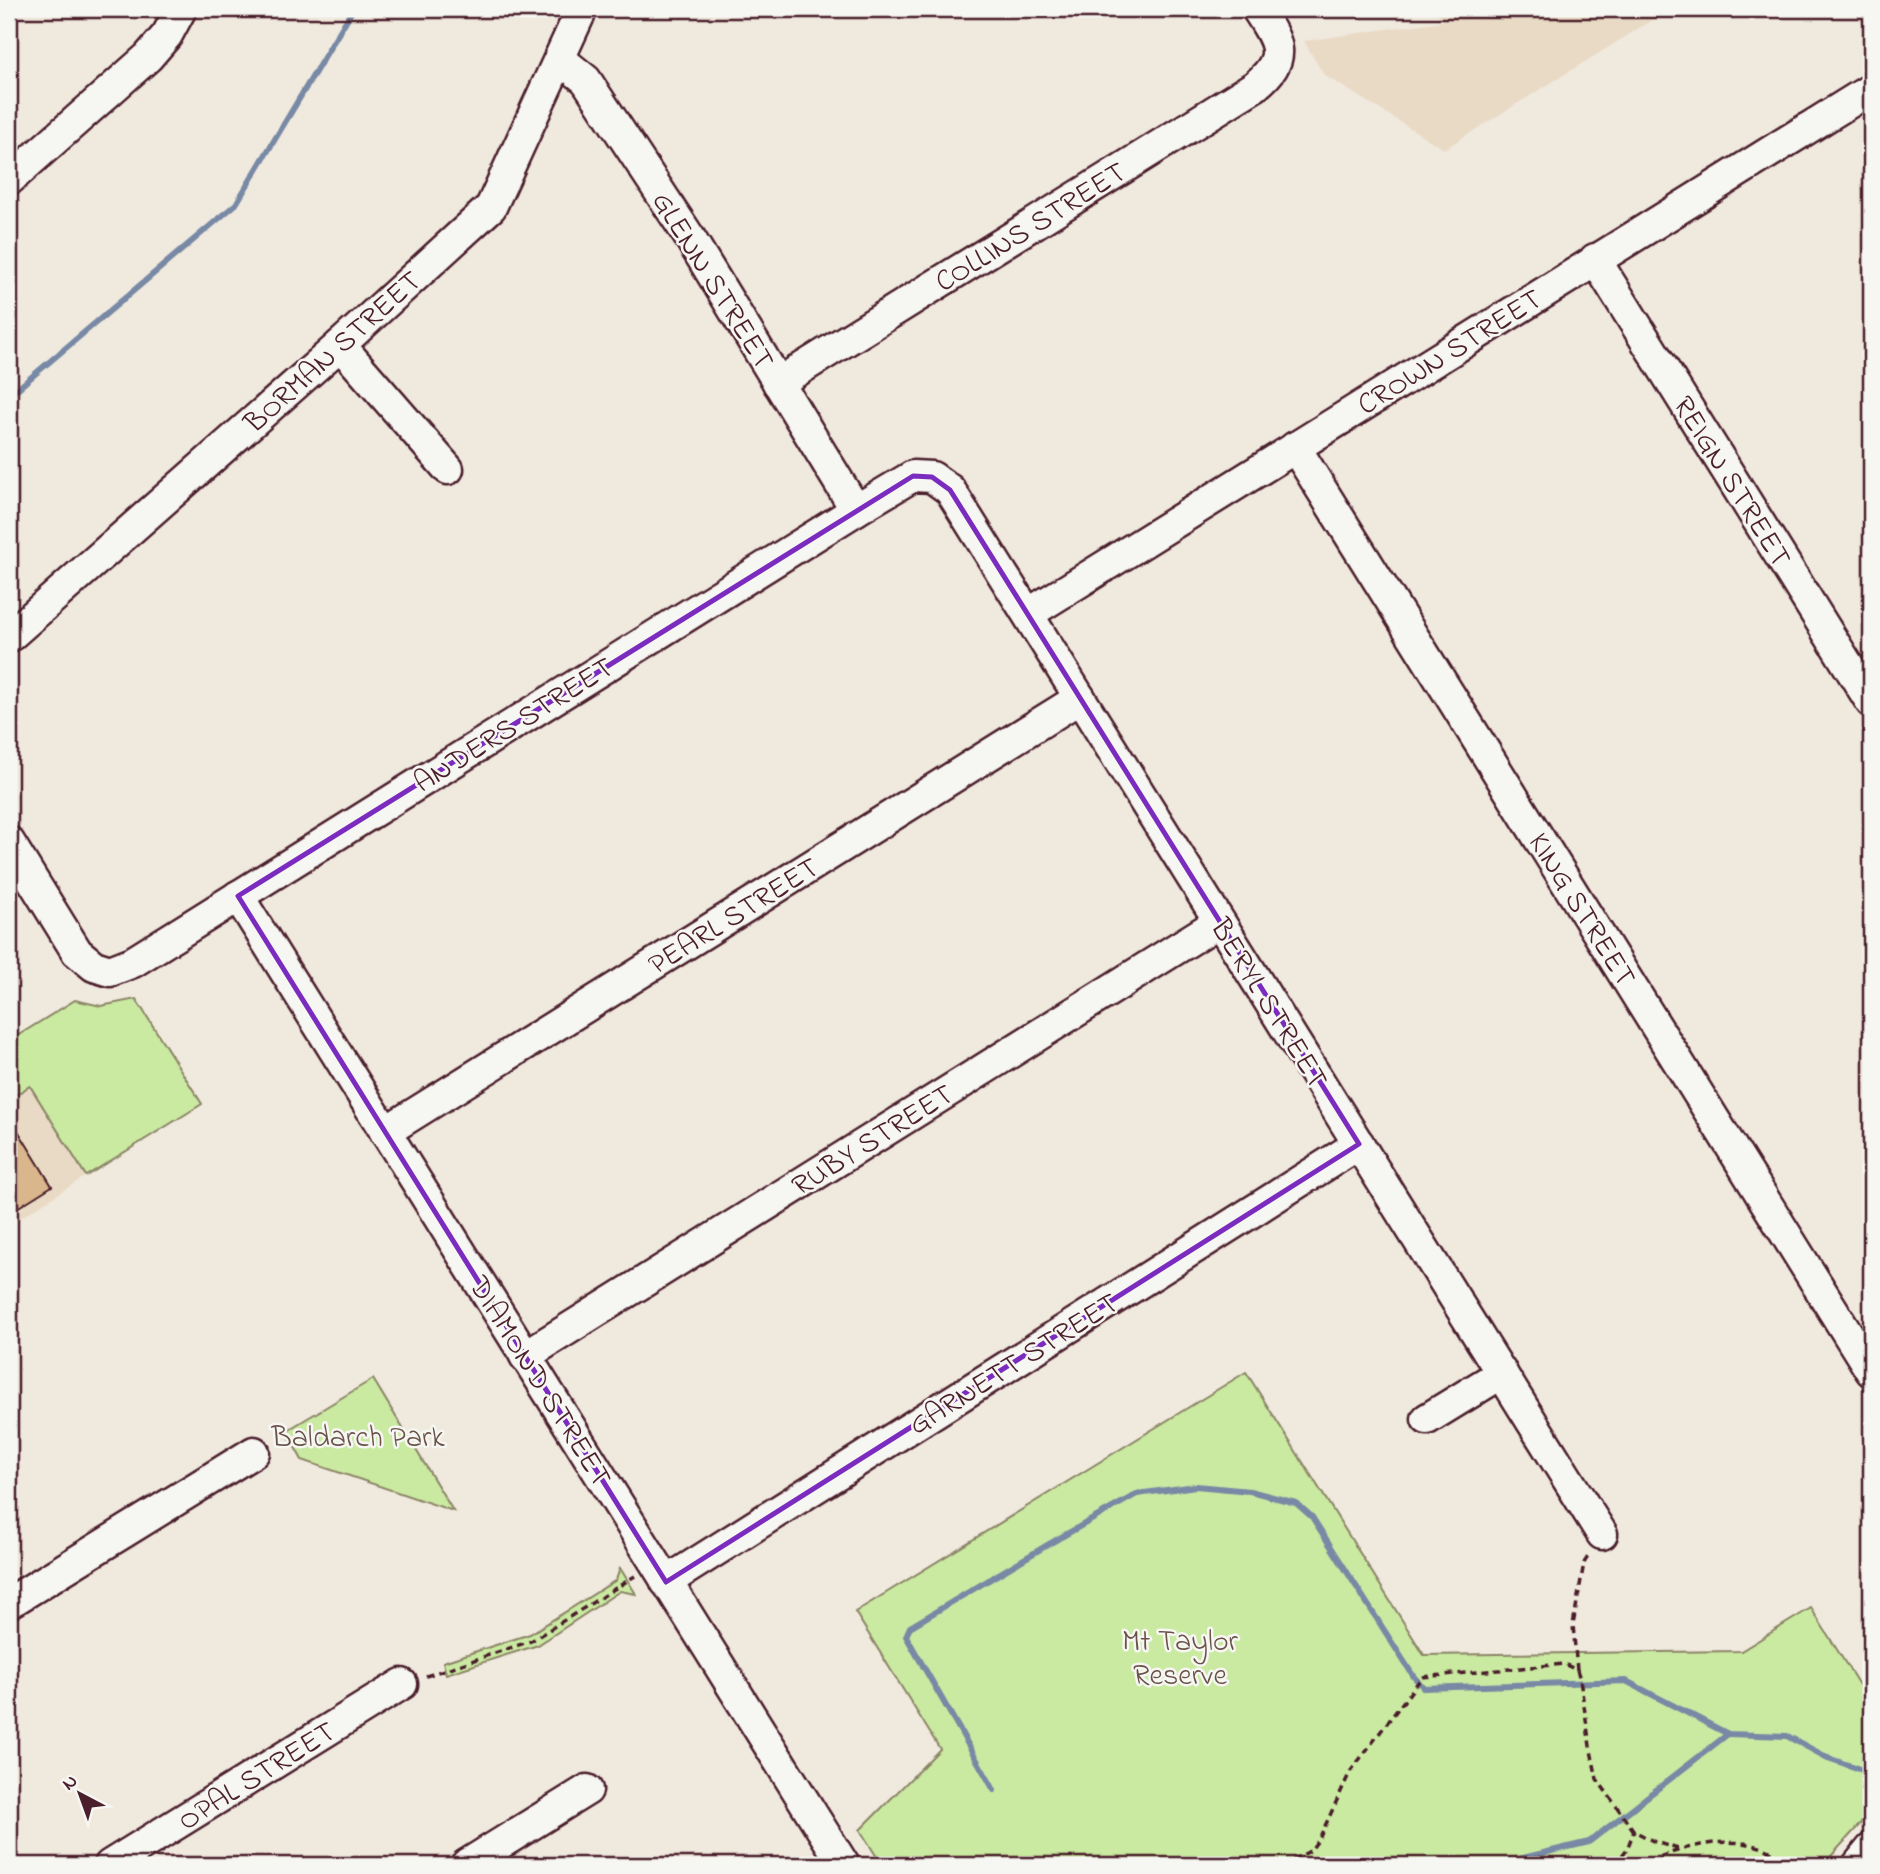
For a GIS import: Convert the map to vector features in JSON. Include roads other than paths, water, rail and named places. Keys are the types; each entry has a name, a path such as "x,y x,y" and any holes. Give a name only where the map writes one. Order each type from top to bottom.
{"street":[{"path":"9,180 148,57 167,35 181,9"},
{"name":"BORMAN STREET","path":"9,637 340,345 491,207 582,9"},
{"name":"COLLINS STREET","path":"778,383 1255,86 1269,74 1277,62 1272,34 1257,9"},
{"name":"GLENN STREET","path":"560,59 586,80 690,238 856,510"},
{"name":"CROWN STREET","path":"1028,614 1871,89"},
{"name":"REIGN STREET","path":"1595,259 1871,702"},
{"path":"340,345 448,469"},
{"name":"KING STREET","path":"1295,447 1871,1371"},
{"name":"ANDERS STREET","path":"9,842 77,952 94,966 110,971 133,962 856,510 914,476 932,477"},
{"name":"BERYL STREET","path":"932,477 950,490 1602,1534"},
{"name":"PEARL STREET","path":"385,1132 1080,698"},
{"name":"DIAMOND STREET","path":"238,896 844,1865"},
{"name":"RUBY STREET","path":"525,1356 1219,922"},
{"name":"GARNETT STREET","path":"661,1573 1359,1144"},
{"path":"1427,1419 1502,1373"},
{"path":"9,1602 254,1452"},
{"name":"OPAL STREET","path":"110,1865 402,1684"},
{"path":"466,1865 587,1790"},
{"path":"1858,1865 1871,1849"}],"waterway":[{"path":"9,396 236,204 353,9"},
{"path":"994,1790 906,1636 910,1627 1137,1494 1196,1486 1250,1491 1296,1503 1312,1517 1414,1677 1424,1688 1626,1681 1728,1734 1787,1736 1828,1758 1871,1773"},
{"path":"1494,1865 1589,1842 1728,1734"}],"park label":[{"name":"Baldarch Park","path":"358,1436"},
{"name":"Mt Taylor Reserve","path":"1180,1657"}]}
